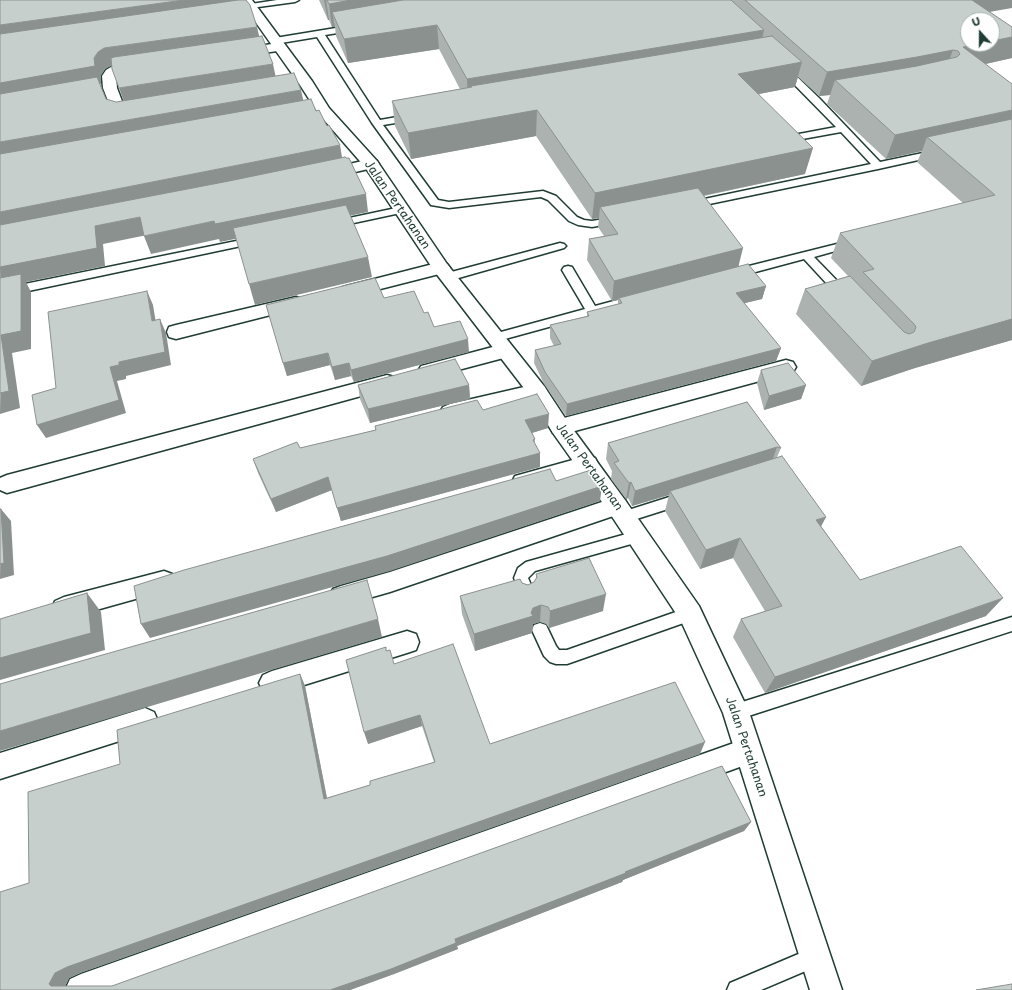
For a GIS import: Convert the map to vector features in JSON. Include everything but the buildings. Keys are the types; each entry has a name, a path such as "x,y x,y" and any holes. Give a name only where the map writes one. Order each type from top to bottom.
{"street":[{"name":"Jalan Pertahanan","path":"249,8 277,44 299,86 315,112 370,164 445,273 537,391 560,427 621,511 690,614 736,712 826,990"},
{"path":"225,55 277,44"},
{"path":"152,110 128,114 119,113 110,88 109,76 116,70 155,65"},
{"path":"96,91 110,88"},
{"path":"310,177 370,164"},
{"path":"335,294 445,273"},
{"path":"176,332 312,299"},
{"path":"7,484 409,377 499,344"},
{"path":"560,427 786,367"},
{"path":"430,417 537,391"},
{"path":"504,488 587,464"},
{"path":"321,602 621,511"},
{"path":"46,613 183,576"},
{"path":"248,690 407,642"},
{"path":"0,766 165,715"},
{"path":"81,990 748,752"}],"lane":[{"path":"249,8 295,0"},
{"path":"277,44 365,26"},
{"path":"320,34 377,123 435,203 449,205 543,194 552,198 573,219 582,224 592,224 626,218"},
{"path":"775,61 821,100 842,129 878,166"},
{"path":"377,123 424,115"},
{"path":"786,139 842,129"},
{"path":"680,207 945,151"},
{"path":"326,226 402,210"},
{"path":"0,293 264,239"},
{"path":"722,277 865,239"},
{"path":"445,273 560,246"},
{"path":"806,254 854,306"},
{"path":"568,270 592,311"},
{"path":"499,344 592,311 645,297"},
{"path":"621,511 698,493"},
{"path":"527,594 522,578 523,572 531,566 637,537"},
{"path":"540,630 550,651 556,657 567,657 690,614"},
{"path":"736,712 1012,624"},
{"path":"737,990 815,957"}]}
